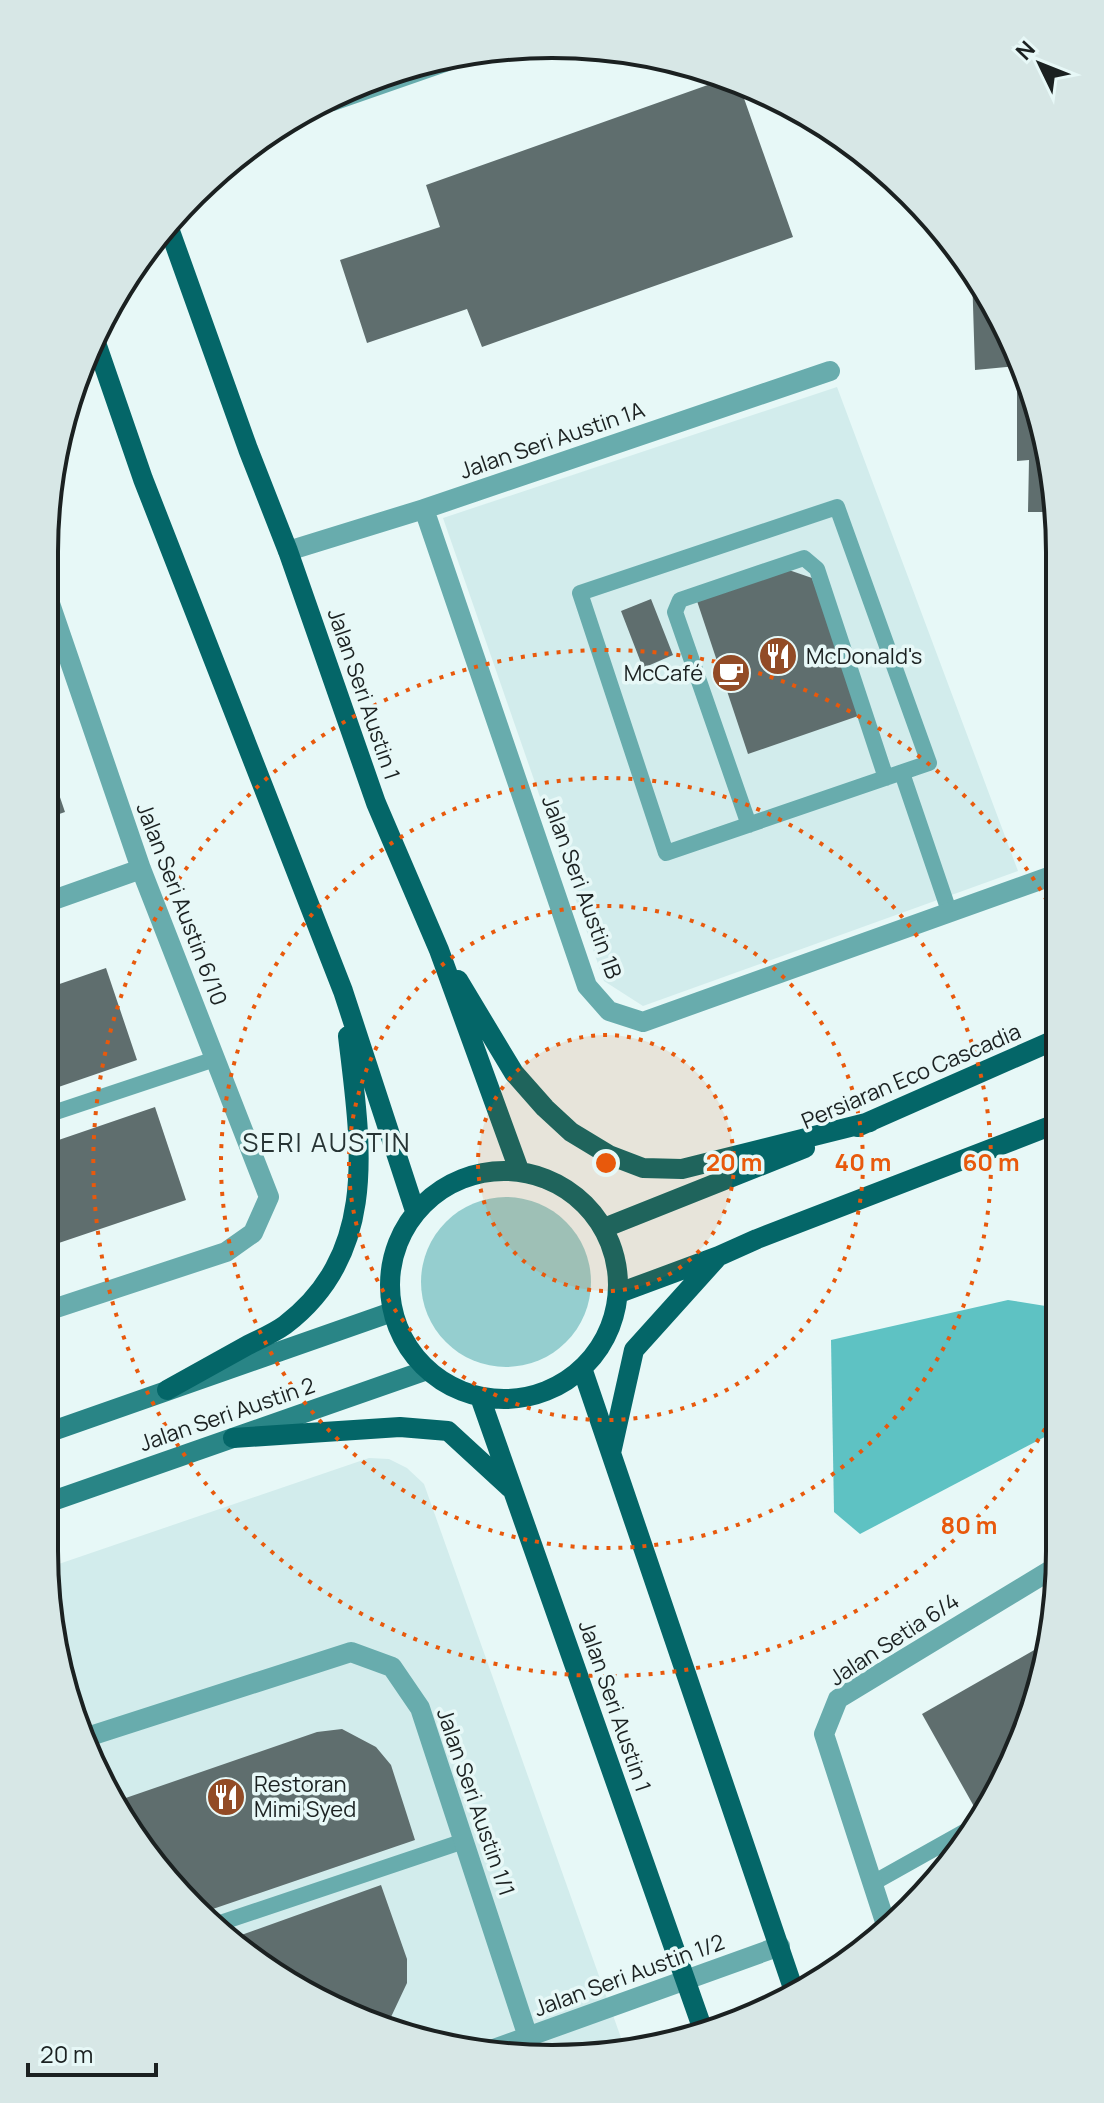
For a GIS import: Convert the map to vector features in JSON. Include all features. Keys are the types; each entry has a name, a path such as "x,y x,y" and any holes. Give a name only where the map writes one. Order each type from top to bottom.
{"main road":[{"name":"Jalan Seri Austin 1","path":"172,237 288,551 376,803 439,950 519,1170"},
{"path":"100,354 143,479 343,991 415,1211"},
{"path":"439,950 514,1073 571,1132 609,1155 643,1168 682,1169 870,1122"},
{"path":"167,1390 285,1325 322,1289 346,1248 359,1193 359,1158 358,1120 343,991"},
{"name":"Persiaran Eco Cascadia","path":"604,1228 870,1122 1046,1044"},
{"path":"619,1293 1046,1128"},
{"path":"519,1170 553,1180 582,1199 604,1228 617,1259 619,1293 612,1321 600,1347 582,1368 560,1385 535,1395 508,1399 480,1397 451,1388 427,1370 405,1344 392,1312 389,1277 397,1242 415,1211 445,1186 481,1172 519,1170"},
{"path":"611,1453 634,1350 719,1256"},
{"path":"582,1368 791,1983"},
{"name":"Jalan Seri Austin 1","path":"480,1397 700,2022"},
{"path":"233,1438 400,1427 448,1431 513,1491"}],"street":[{"name":"Jalan Seri Austin 1A","path":"288,551 424,509 830,371"},
{"name":"Jalan Seri Austin 1B","path":"424,509 587,986 609,1011 643,1022 1046,878"},
{"name":"Jalan Seri Austin 6/10","path":"58,627 141,869 269,1197 253,1233 226,1252 58,1307"},
{"path":"58,898 141,869"},
{"name":"Jalan Seri Austin 2","path":"58,1429 392,1312"},
{"name":"Jalan Seri Austin 2","path":"58,1499 427,1370"},
{"name":"Jalan Setia 6/4","path":"884,1917 824,1734 838,1699 1045,1573"},
{"name":"Jalan Seri Austin 1/1","path":"94,1735 351,1652 392,1667 420,1708 528,2037"},
{"name":"Jalan Seri Austin 1/2","path":"511,2043 780,1946"}],"lane":[{"path":"837,507 929,763 749,825 666,853 580,593 837,507"},
{"path":"749,825 675,612 680,600 804,558 817,569 949,911"},
{"path":"58,1111 215,1059"},
{"path":"873,1883 954,1837"},
{"path":"225,1921 464,1841"}],"shaded area":[{"path":"837,387 1018,871 643,1006 604,981 443,518"},
{"path":"506,1197 539,1203 566,1222 585,1249 591,1282 585,1315 566,1342 539,1361 506,1367 473,1361 446,1342 427,1315 421,1282 427,1249 446,1222 473,1203"},
{"path":"1008,1300 1046,1306 1046,1436 860,1534 834,1512 831,1340"},
{"path":"369,1458 389,1459 407,1468 424,1484 622,2040 584,2044 520,2044 456,2036 393,2019 305,1979 251,1943 226,1922 160,1852 124,1798 109,1769 84,1710 67,1647 58,1564"}],"building":[{"path":"711,84 744,97 793,237 482,347 467,309 367,343 340,260 440,227 426,185"},
{"path":"973,293 1009,367 975,370"},
{"path":"1017,386 1037,456 1044,512 1028,512 1029,460 1017,461"},
{"name":"McDonald's","path":"783,568 812,578 861,715 748,754 696,598"},
{"path":"651,599 673,655 643,668 621,611"},
{"path":"58,791 65,812 58,814"},
{"path":"106,968 137,1060 58,1087 58,985"},
{"path":"155,1107 186,1200 58,1243 58,1140"},
{"path":"1037,1649 1020,1710 995,1769 974,1807 922,1714"},
{"path":"342,1729 376,1747 391,1765 415,1840 213,1909 160,1852 124,1798 317,1732"},
{"path":"381,1885 407,1959 407,1983 390,2018 305,1979 241,1935"}],"place":[{"name":"McDonald's","path":"778,656"},
{"name":"McCafé","path":"731,673"},
{"name":"Restoran Mimi Syed","path":"226,1797"}],"district":[{"name":"SERI AUSTIN","path":"327,1143"}]}
